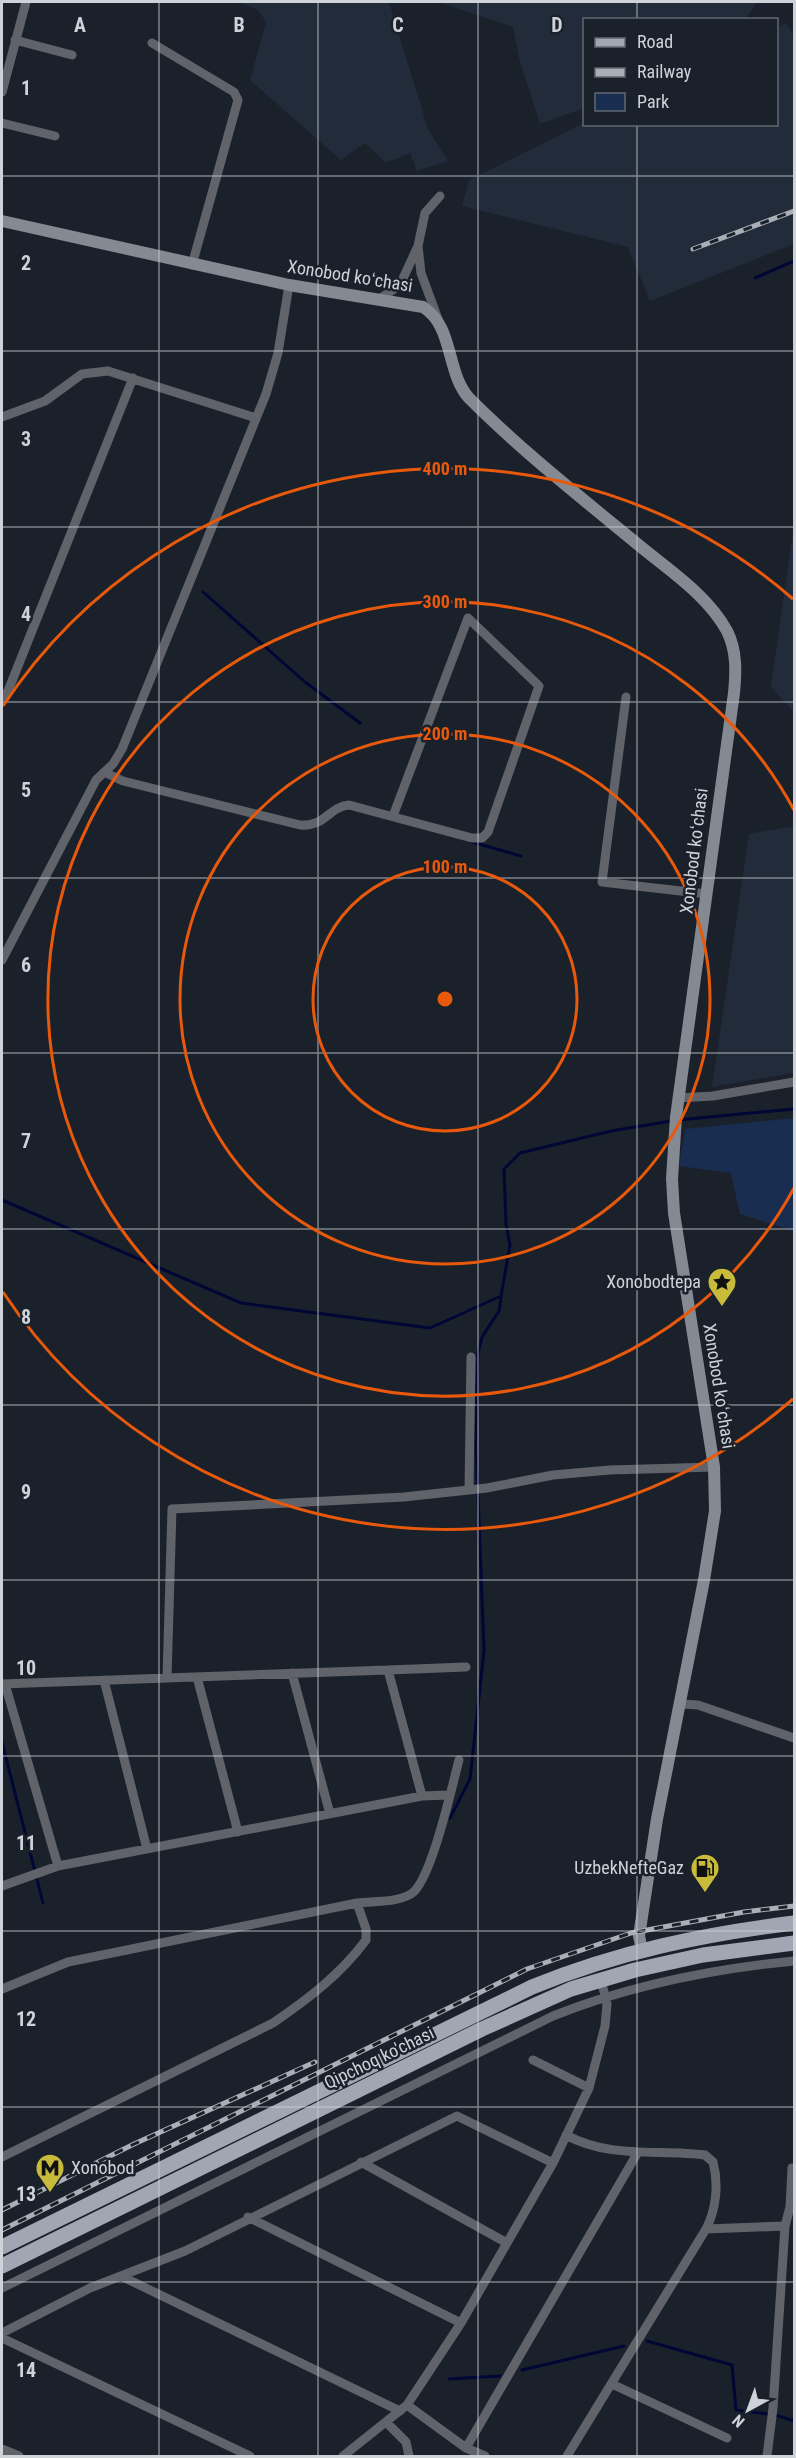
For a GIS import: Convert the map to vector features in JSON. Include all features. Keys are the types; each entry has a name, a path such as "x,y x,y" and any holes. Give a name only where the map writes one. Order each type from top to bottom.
{"main road":[{"name":"Xonobod koʻchasi","path":"2,221 289,285 423,307 432,313 440,327 458,381 469,399 588,503 695,592 719,618 729,636 736,664 735,686 675,1120 672,1179 674,1213 714,1467 716,1494 713,1527 681,1704 653,1841 639,1936 642,1950"},
{"name":"Qipchoq ko'chasi","path":"2,2247 481,2010 532,1987 596,1963 642,1950 735,1930 795,1923"},
{"name":"Qipchoq ko'chasi","path":"2,2266 511,2015 601,1980 646,1967 723,1951 795,1943"},
{"path":"642,1950 646,1967"},
{"path":"596,1963 601,1980"}],"street":[{"path":"2,92 26,2"},
{"path":"15,40 72,55"},
{"path":"152,43 234,92 238,100 192,265"},
{"path":"2,123 55,136"},
{"path":"378,300 400,285 418,246 425,213 440,196"},
{"path":"418,246 421,273 440,327"},
{"path":"2,960 96,780 113,764 122,749 256,418 278,353 289,285"},
{"path":"2,417 45,401 82,374 108,371 256,418"},
{"path":"2,698 8,691 133,378"},
{"path":"104,772 123,781 300,825 316,825 334,810 346,805 477,838 488,832 539,686 468,618 393,816"},
{"path":"626,697 602,882 707,894"},
{"path":"678,1098 713,1096 795,1082"},
{"path":"469,1490 471,1357"},
{"path":"168,1678 172,1509 404,1497 487,1488 553,1475 610,1470 714,1467"},
{"path":"58,1866 3,1684 466,1667"},
{"path":"388,1670 423,1796"},
{"path":"292,1673 330,1814"},
{"path":"197,1677 238,1832"},
{"path":"104,1680 147,1849"},
{"path":"681,1704 698,1705 795,1738"},
{"path":"2,1989 68,1962 357,1903 399,1899 412,1893 426,1876 459,1760"},
{"path":"2,1886 58,1866 423,1796 449,1796"},
{"path":"2,2157 273,2024 332,1979 366,1940 366,1929 357,1903"},
{"path":"2,2288 529,2026 606,1997 681,1977 795,1960"},
{"path":"343,2457 403,2408 460,2323 553,2163 589,2088 605,2026 606,1997 601,1980"},
{"path":"533,2060 589,2088"},
{"path":"2,2333 90,2288 185,2251 248,2217 457,2116 553,2163"},
{"path":"566,2135 593,2148 699,2155 710,2158 715,2167 716,2186 714,2215 567,2457"},
{"path":"466,2448 638,2152"},
{"path":"361,2162 507,2243"},
{"path":"767,2457 773,2414 785,2226 790,2207 793,2168"},
{"path":"248,2217 460,2323"},
{"path":"706,2229 785,2226"},
{"path":"123,2277 403,2408 466,2448 485,2457"},
{"path":"2,2338 250,2457"},
{"path":"612,2385 727,2438"},
{"path":"386,2422 406,2442 409,2457"},
{"path":"2,2449 19,2457"}],"shaded area":[{"path":"238,2 389,2 428,129 448,161 417,171 410,153 386,163 365,143 341,160 250,80 266,22 258,10"},
{"path":"439,2 758,2 746,18 583,18 583,108 540,124 519,58 513,27"},
{"path":"786,23 794,36 794,244 650,301 628,247 462,206 469,180 583,123 583,126 778,126 778,27"},
{"path":"794,525 794,712 771,687"},
{"path":"794,826 794,1073 712,1087 749,834"}],"green space":[{"path":"794,1118 794,1231 740,1214 731,1173 679,1166 685,1129"}],"waterway":[{"path":"755,278 794,261"},
{"path":"203,592 305,682 360,723"},
{"path":"472,842 521,856"},
{"path":"678,1120 794,1109"},
{"path":"2,1200 241,1303 430,1328 501,1296 510,1245 506,1224 504,1169 520,1153 611,1131 671,1121"},
{"path":"450,1818 470,1779 484,1651 476,1442 478,1353 482,1337 499,1311 501,1297"},
{"path":"2,1742 43,1903"},
{"path":"647,2341 732,2365 736,2410 775,2415 794,2421"},
{"path":"522,2370 624,2346"},
{"path":"449,2379 500,2376"}],"railway":[{"path":"693,249 794,211"},
{"path":"2,2230 527,1969 631,1933 744,1912 794,1906"},
{"path":"2,2210 134,2144 315,2062"}],"place":[{"name":"Xonobodtepa","path":"722,1308"},
{"name":"UzbekNefteGaz","path":"705,1894"},
{"name":"Xonobod","path":"50,2194"}]}
